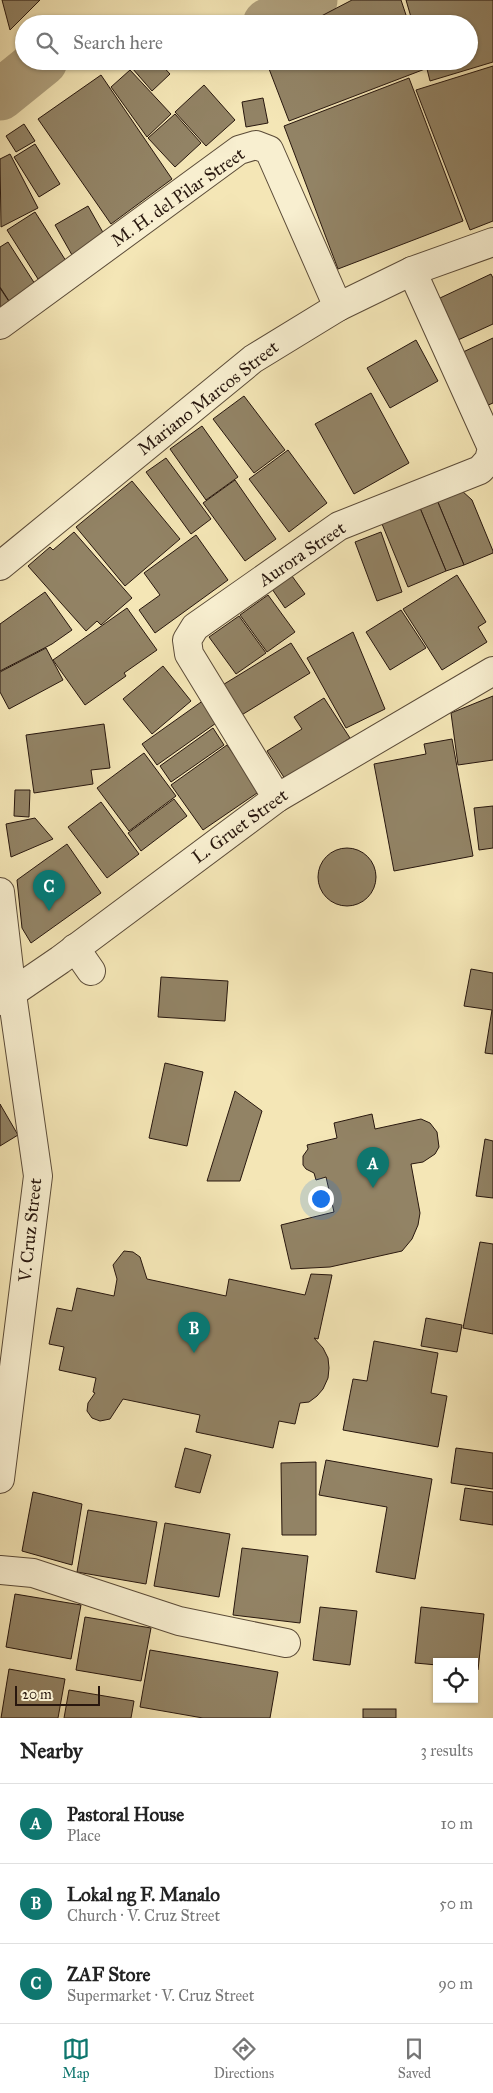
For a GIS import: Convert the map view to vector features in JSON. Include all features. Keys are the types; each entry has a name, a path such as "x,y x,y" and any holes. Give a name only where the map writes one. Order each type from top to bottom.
{"street":[{"name":"M. H. del Pilar Street","path":"0,325 239,150 256,145 269,150 338,307"},
{"name":"Mariano Marcos Street","path":"0,566 252,359 338,307 412,271 493,242"},
{"name":"Aurora Street","path":"277,798 189,654 187,640 195,627 339,526 480,470 489,460 492,448 412,271"},
{"name":"L. Gruet Street","path":"6,997 277,798 493,671"},
{"name":"V. Cruz Street","path":"0,892 6,997 38,1176 0,1479"},
{"path":"75,948 91,971"},
{"path":"0,1570 33,1573 179,1621 286,1643"},
{"path":"0,1581 29,1586 69,1586"}],"building":[{"path":"2,0 40,0 25,15 15,15 15,25 10,30"},
{"path":"352,0 401,0 406,15 323,15"},
{"path":"406,0 493,0 493,62 478,67 478,15 410,15"},
{"path":"493,66 493,221 470,230 416,90"},
{"path":"130,70 171,114 147,137 111,87"},
{"path":"134,70 166,70 170,74 152,91"},
{"path":"269,70 422,70 289,121"},
{"path":"427,70 466,70 430,81"},
{"path":"101,75 172,179 111,224 38,119"},
{"path":"409,78 463,221 338,269 284,126"},
{"path":"204,85 235,120 206,146 175,112"},
{"path":"263,98 268,123 246,127 242,102"},
{"path":"175,114 201,143 175,167 148,138"},
{"path":"24,124 35,141 16,152 6,136"},
{"path":"35,144 60,184 39,197 14,157"},
{"path":"10,154 38,208 1,227 0,159"},
{"path":"88,206 105,236 72,255 55,225"},
{"path":"35,212 66,261 38,279 7,230"},
{"path":"8,242 35,284 9,301 0,287 0,247"},
{"path":"491,274 493,278 493,324 458,340 440,298"},
{"path":"0,288 12,306 0,314"},
{"path":"493,338 493,403 486,406 461,353"},
{"path":"416,340 438,381 390,408 367,368"},
{"path":"371,393 409,463 354,494 315,424"},
{"path":"244,396 285,450 254,473 213,419"},
{"path":"202,426 238,477 206,500 170,449"},
{"path":"288,450 327,503 289,532 249,479"},
{"path":"166,458 211,519 191,534 146,472"},
{"path":"235,480 276,539 245,561 203,503"},
{"path":"132,481 180,539 125,586 76,527"},
{"path":"461,490 472,500 493,551 493,553 464,565 437,500"},
{"path":"437,500 464,565 446,571 420,508"},
{"path":"420,508 446,571 408,587 382,524"},
{"path":"74,532 132,598 101,625 97,621 86,631 28,566 50,547 53,550"},
{"path":"381,532 402,592 377,601 355,542"},
{"path":"196,535 228,580 155,633 139,610 160,595 144,573"},
{"path":"457,575 486,622 478,627 487,642 442,670 403,609"},
{"path":"292,576 305,594 285,608 272,589"},
{"path":"45,592 72,630 52,644 0,671 0,624"},
{"path":"268,595 295,632 267,652 240,615"},
{"path":"127,608 157,650 124,673 126,676 85,705 53,660"},
{"path":"401,610 426,648 390,670 366,632"},
{"path":"239,616 266,653 236,674 209,637"},
{"path":"353,632 385,709 346,728 307,658"},
{"path":"291,643 310,673 240,716 221,686"},
{"path":"46,648 63,680 9,709 0,692 0,672"},
{"path":"163,666 191,701 152,734 123,699"},
{"path":"493,696 493,760 458,765 451,713"},
{"path":"324,698 350,738 285,779 267,751 302,729 294,717"},
{"path":"204,700 219,721 157,765 142,744"},
{"path":"104,724 110,768 91,770 93,784 34,793 26,735"},
{"path":"213,728 224,745 171,782 160,766"},
{"path":"452,739 473,856 394,871 374,764 426,754 424,744"},
{"path":"227,745 260,791 203,830 171,785"},
{"path":"144,753 176,796 129,831 97,788"},
{"path":"15,790 30,790 29,817 14,816"},
{"path":"174,799 187,816 141,851 128,833"},
{"path":"101,802 139,854 107,878 68,827"},
{"path":"493,806 493,848 479,850 474,808"},
{"path":"35,818 53,839 11,857 6,824"},
{"path":"67,844 101,893 31,943 22,928 17,880"},
{"path":"341,848 353,848 368,856 376,871 376,883 368,898 353,906 341,906 326,898 318,883 318,871 326,856"},
{"path":"471,969 493,973 493,1054 485,1053 492,1010 464,1006"},
{"path":"161,977 228,981 225,1021 158,1017"},
{"path":"165,1063 203,1072 187,1146 149,1138"},
{"path":"235,1091 262,1111 240,1181 207,1181"},
{"path":"0,1104 18,1135 0,1146"},
{"path":"372,1114 375,1129 421,1119 430,1123 437,1132 439,1147 435,1154 423,1162 411,1164 420,1213 418,1225 412,1239 402,1251 330,1267 291,1269 281,1225 334,1212 326,1177 316,1180 314,1173 303,1165 303,1156 308,1149 307,1145 337,1138 334,1123"},
{"path":"485,1139 493,1141 493,1198 476,1196"},
{"path":"480,1242 493,1244 493,1334 463,1328"},
{"path":"124,1251 133,1252 140,1257 147,1279 226,1296 229,1279 305,1295 311,1274 332,1275 318,1339 314,1338 323,1348 328,1358 328,1378 317,1396 309,1402 300,1403 295,1424 279,1421 273,1448 196,1432 200,1415 123,1399 110,1419 100,1421 92,1418 87,1411 88,1403 95,1393 93,1392 96,1378 59,1370 64,1347 49,1344 57,1308 72,1311 77,1288 114,1296 117,1279 113,1265"},
{"path":"426,1318 462,1325 457,1352 421,1346"},
{"path":"374,1341 438,1353 431,1393 447,1396 438,1447 343,1430 353,1379 367,1381"},
{"path":"185,1448 211,1455 200,1493 175,1487"},
{"path":"456,1448 493,1453 493,1489 451,1483"},
{"path":"326,1460 432,1479 415,1579 376,1572 387,1507 319,1495"},
{"path":"316,1462 316,1535 282,1535 281,1463"},
{"path":"465,1488 493,1492 493,1525 460,1520"},
{"path":"33,1492 82,1504 72,1565 22,1551"},
{"path":"88,1510 157,1522 146,1584 77,1572"},
{"path":"165,1523 230,1534 219,1597 154,1586"},
{"path":"242,1548 308,1556 300,1623 233,1615"},
{"path":"15,1594 81,1605 71,1659 6,1647"},
{"path":"320,1607 357,1611 350,1665 313,1660"},
{"path":"421,1607 484,1614 478,1670 478,1658 433,1658 433,1665 415,1663"},
{"path":"85,1617 151,1628 141,1681 76,1670"},
{"path":"150,1650 278,1672 270,1718 203,1718 140,1707"},
{"path":"9,1669 65,1679 58,1718 1,1718"},
{"path":"69,1690 134,1701 131,1718 64,1718"},
{"path":"363,1709 396,1709 396,1718 363,1718"}],"waterway":[{"path":"284,15 312,0"},
{"path":"0,95 31,70"}],"place":[{"name":"ZAF Store","path":"49,911"},
{"name":"Pastoral House","path":"373,1188"},
{"name":"Lokal ng F. Manalo","path":"194,1353"}]}
